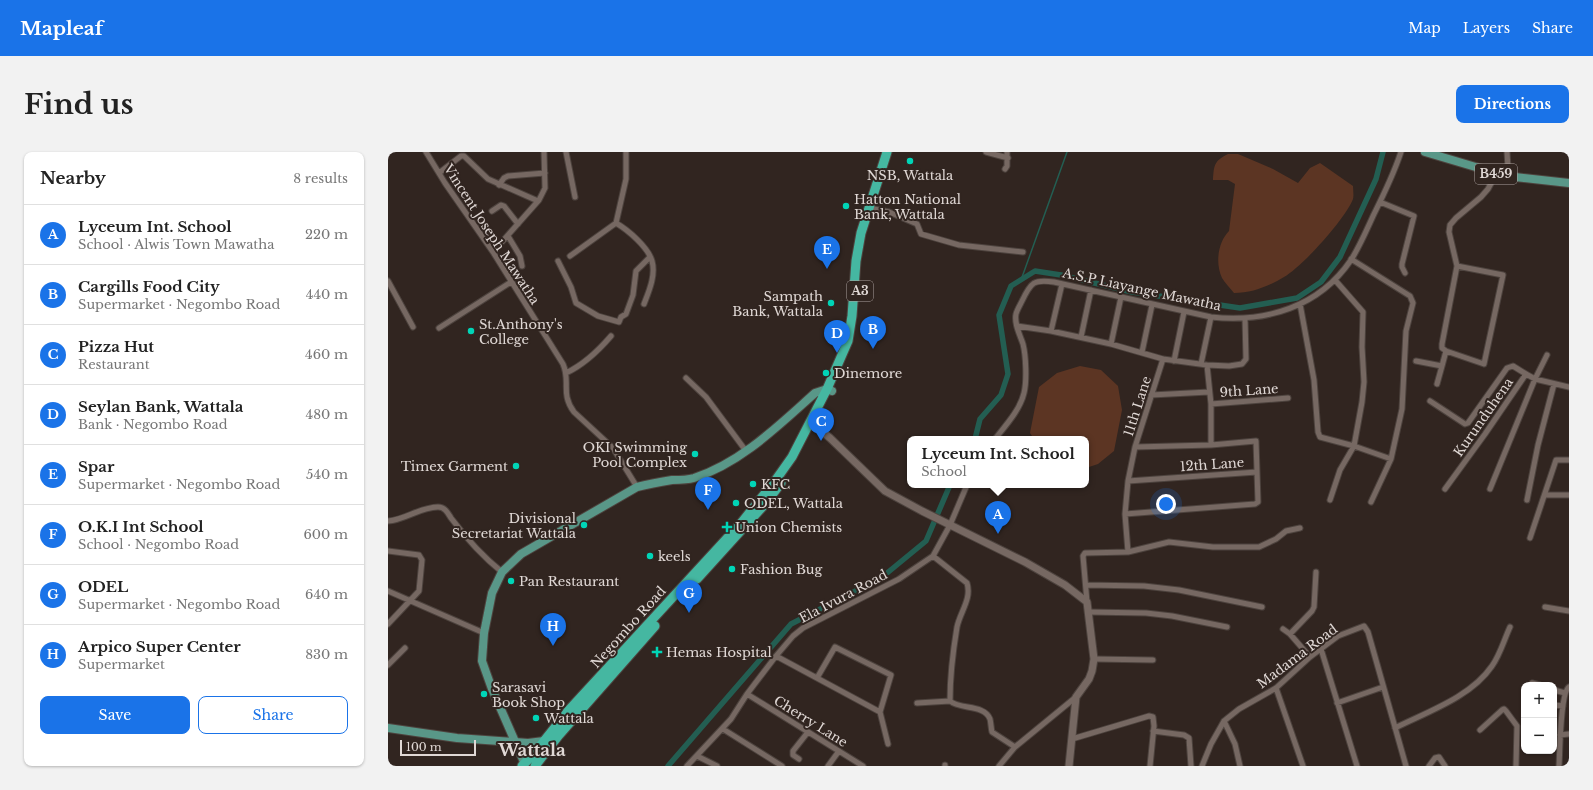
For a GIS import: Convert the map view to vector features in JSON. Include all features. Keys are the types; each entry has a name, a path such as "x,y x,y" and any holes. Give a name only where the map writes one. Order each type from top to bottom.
{"highway":[{"name":"Negombo Road","path":"829,390 848,341 856,261 861,233 888,152"},
{"name":"Negombo Road","path":"535,766 574,718 771,496 802,451 813,424 854,340 859,310 861,266 865,243 874,208 894,152"},
{"name":"Negombo Road","path":"523,764 532,756 568,712 742,522 784,468 813,424"}],"main road":[{"name":"B459","path":"1425,152 1496,174 1569,183"},
{"path":"523,764 482,661 484,633 492,593 502,572 521,554 637,488 650,483 692,478 713,471 746,451 815,393 829,390"},
{"path":"388,728 457,738 528,743 544,741"}],"street":[{"name":"Vincent Joseph Mawatha","path":"426,152 493,252 563,364 566,373 566,397 570,406 574,412 613,448 637,488"},
{"path":"493,252 538,201 544,188 544,152"},
{"path":"566,152 574,197"},
{"path":"570,256 616,223 626,179 626,152"},
{"path":"986,152 1008,158"},
{"path":"1005,169 1008,158 1007,152"},
{"name":"A.S.P Liayange Mawatha","path":"997,436 1019,406 1024,392 1026,376 1023,345 1017,326 1016,315 1027,290 1034,282 1041,280 1184,312 1229,319 1274,313 1300,304 1322,291 1335,280 1351,260 1380,202 1401,152"},
{"path":"1506,176 1508,168 1507,152"},
{"path":"439,173 461,156 464,156 479,172 499,185 538,201"},
{"path":"499,185 504,178 508,176 545,173"},
{"path":"1457,266 1503,275 1484,364 1446,351 1442,348 1457,266 1450,242 1449,232 1450,225 1484,193 1496,174"},
{"path":"1380,202 1415,217 1402,264 1405,273"},
{"path":"492,211 501,205 504,206 518,224"},
{"path":"874,208 889,212 917,224 921,234 959,245 1024,252"},
{"path":"616,223 634,236 650,257 652,262 652,282 644,304"},
{"path":"508,236 520,256 522,266"},
{"path":"558,261 571,287 576,303 598,316 619,322 626,314 633,295 636,271 650,257"},
{"path":"1351,260 1410,296 1413,303 1406,331 1402,409 1391,459 1371,502"},
{"path":"1330,500 1340,470 1354,446 1364,382 1362,347 1363,312 1335,280"},
{"path":"388,282 413,327"},
{"path":"439,328 511,282"},
{"path":"1051,331 1062,284"},
{"path":"1081,337 1091,290"},
{"path":"1111,344 1121,297"},
{"path":"1300,304 1314,380 1318,432 1320,437 1354,446 1391,459"},
{"path":"1142,352 1152,305"},
{"path":"1174,361 1184,312"},
{"path":"1211,317 1204,364 1211,404 1211,445"},
{"path":"1017,326 1081,337 1142,352 1163,360 1229,366 1242,364 1245,362 1247,356 1245,318"},
{"path":"566,373 581,364 612,336"},
{"path":"1437,384 1446,351"},
{"path":"1490,489 1535,379 1547,355"},
{"name":"11th Lane","path":"1163,360 1135,447 1211,445"},
{"path":"1416,361 1442,366"},
{"path":"1430,401 1465,424 1468,424 1508,368 1513,366 1526,374"},
{"name":"Kurunduhena","path":"1445,489 1526,374 1535,379 1569,387"},
{"path":"686,378 706,397 746,451"},
{"path":"1527,500 1538,445 1554,384"},
{"path":"1151,395 1209,392"},
{"name":"9th Lane","path":"1211,404 1288,398"},
{"path":"813,424 886,491 922,511 999,548 1066,585 1087,602"},
{"name":"12th Lane","path":"1128,482 1258,472 1256,441 1211,445"},
{"path":"1128,552 1125,514 1128,482 1135,447"},
{"path":"1530,538 1556,460 1569,460"},
{"path":"1125,514 1255,504 1259,499 1258,472"},
{"path":"948,524 966,488"},
{"path":"1545,495 1569,495"},
{"path":"388,521 394,521 423,510 439,507 445,509 465,536 489,562 502,572"},
{"name":"Ela Ivura Road","path":"687,766 731,719 747,694 793,636 803,628 899,579 933,556 948,524"},
{"path":"999,766 1015,747 1076,697 1089,679 1094,659 1083,556 1085,553 1128,552 1169,542 1213,547 1259,546 1276,539 1286,531 1300,528"},
{"path":"388,551 419,555 421,557 419,590 411,601 388,624"},
{"path":"933,556 967,583 968,586 966,605 957,625 950,680 950,701"},
{"path":"1290,634 1314,607 1316,572"},
{"path":"1086,585 1144,586 1179,590 1262,607"},
{"path":"388,592 484,633"},
{"path":"1545,607 1569,611"},
{"path":"1088,612 1146,612 1227,627"},
{"name":"Madama Road","path":"1202,766 1211,744 1224,721 1240,709 1276,688 1310,657 1338,636 1364,626 1368,632 1406,766"},
{"path":"1395,728 1461,695 1476,684 1492,666 1510,627"},
{"path":"1283,629 1290,634 1310,657"},
{"path":"817,678 835,647 891,675 880,712 888,744"},
{"path":"388,665 405,648"},
{"path":"1321,649 1357,766"},
{"path":"776,656 880,712"},
{"path":"1094,659 1153,660"},
{"path":"1337,702 1383,687"},
{"path":"1559,766 1563,706 1566,689 1569,687"},
{"path":"1276,688 1303,766"},
{"path":"1557,691 1565,693"},
{"name":"Cherry Lane","path":"747,694 863,766"},
{"path":"1069,766 1076,697"},
{"path":"917,703 950,701 954,705 981,710 989,718 992,732 1015,747"},
{"path":"1557,705 1563,706"},
{"path":"1480,730 1504,709 1517,726 1516,766"},
{"path":"1072,739 1150,716 1153,717 1150,766"},
{"path":"1224,721 1235,744 1240,766"},
{"path":"722,729 782,766"},
{"path":"799,759 793,755 793,751 808,732"},
{"path":"1153,732 1184,735 1189,738 1191,766"},
{"path":"1560,734 1569,734"},
{"path":"828,766 839,751"},
{"path":"697,756 716,766"},
{"path":"1429,766 1436,758 1439,757 1445,766"}],"shaded area":[{"path":"1228,154 1238,154 1273,169 1298,183 1310,168 1320,163 1353,186 1353,199 1349,207 1342,218 1312,253 1292,272 1284,277 1260,288 1241,293 1234,293 1226,284 1220,272 1218,259 1222,241 1229,231 1235,184 1228,180 1213,180 1213,175 1214,167 1217,161"},
{"path":"1080,366 1101,370 1118,386 1122,410 1114,451 1098,464 1089,467 1089,436 1032,436 1030,433 1039,387 1057,373"}],"waterway":[{"path":"1021,280 1067,152"},
{"path":"976,436 980,419 1001,395 1008,374 999,315 1011,286 1035,271 1061,275 1132,292 1240,308 1297,298 1321,282 1340,257 1376,179 1383,152"},
{"path":"668,766 791,624 881,578 926,541 949,488"}],"place":[{"name":"NSB, Wattala","path":"910,161"},
{"name":"Hatton National Bank, Wattala","path":"846,206"},
{"name":"Spar","path":"827,269"},
{"name":"Sampath Bank, Wattala","path":"831,303"},
{"name":"St.Anthony's College","path":"471,331"},
{"name":"Cargills Food City","path":"873,349"},
{"name":"Seylan Bank, Wattala","path":"837,353"},
{"name":"Dinemore","path":"826,373"},
{"name":"Pizza Hut","path":"821,441"},
{"name":"OKI Swimming Pool Complex","path":"695,454"},
{"name":"Timex Garment","path":"516,466"},
{"name":"KFC","path":"753,484"},
{"name":"ODEL, Wattala","path":"736,503"},
{"name":"O.K.I Int School","path":"708,510"},
{"name":"Divisional Secretariat Wattala","path":"584,525"},
{"name":"Union Chemists","path":"727,527"},
{"name":"Lyceum Int. School","path":"998,534"},
{"name":"keels","path":"650,556"},
{"name":"Fashion Bug","path":"732,569"},
{"name":"Pan Restaurant","path":"511,581"},
{"name":"ODEL","path":"689,613"},
{"name":"Arpico Super Center","path":"553,646"},
{"name":"Hemas Hospital","path":"657,652"},
{"name":"Sarasavi Book Shop","path":"484,694"},
{"name":"Wattala","path":"536,718"}],"district":[{"name":"Wattala","path":"532,750"}]}
